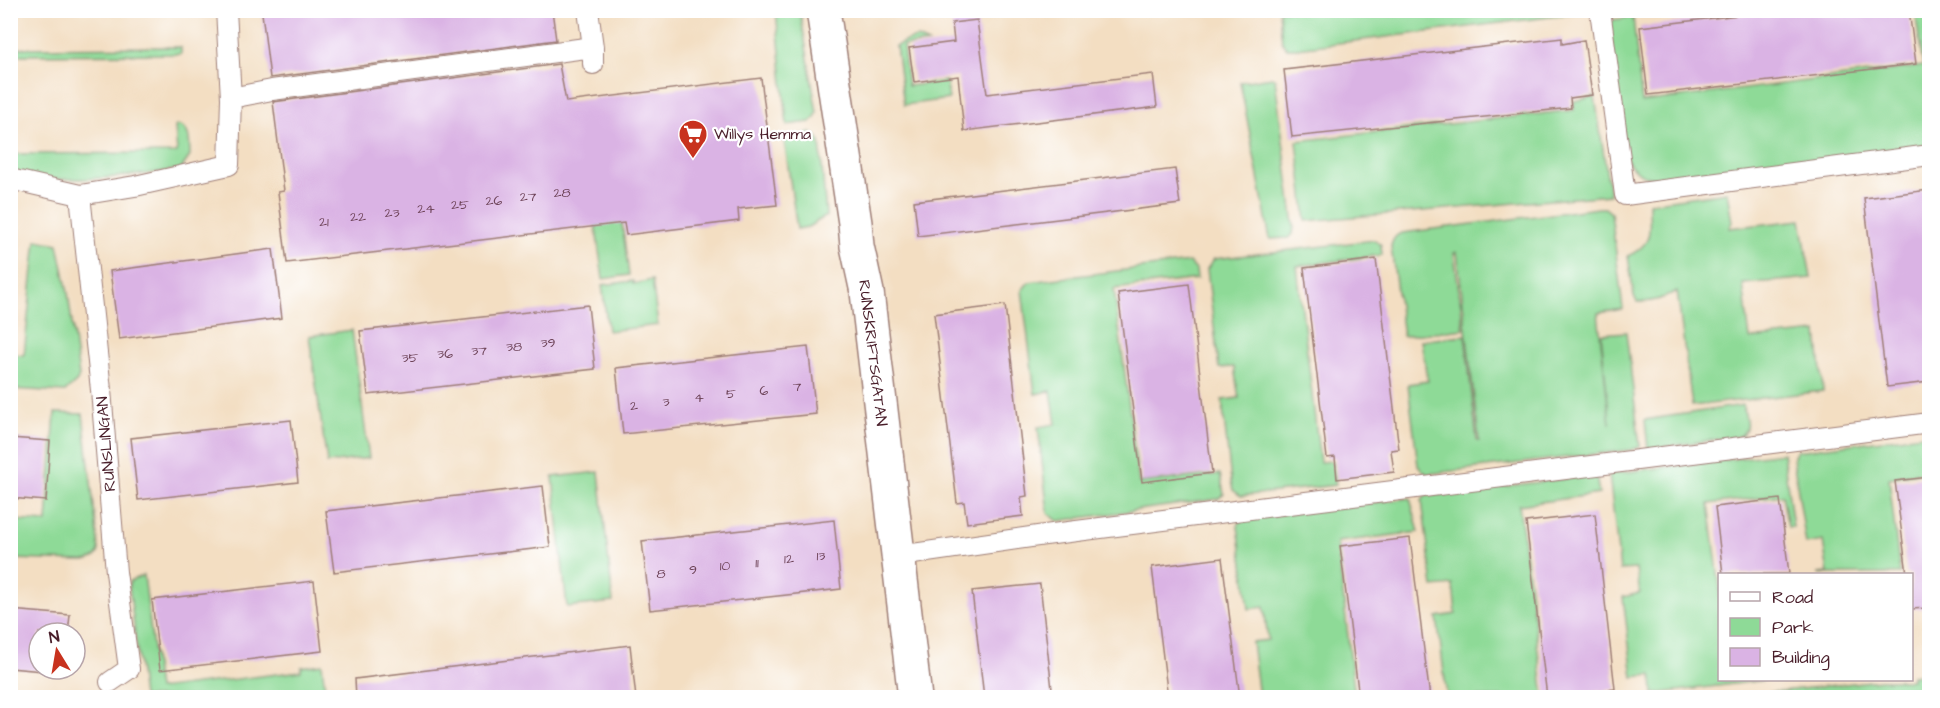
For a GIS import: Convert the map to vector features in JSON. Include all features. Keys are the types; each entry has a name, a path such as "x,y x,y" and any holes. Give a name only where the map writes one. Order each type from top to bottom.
{"street":[{"name":"RUNSKRIFTSGATAN","path":"823,10 857,246 867,292 915,698"}],"lane":[{"path":"10,179 80,195 135,186 229,165 231,98 226,10"},
{"path":"231,98 272,90 593,56 588,10"},
{"path":"1600,10 1625,195 1929,155"},
{"name":"RUNSLINGAN","path":"80,195 101,390 116,572 129,669 110,682"},
{"path":"899,556 1929,423"}],"green space":[{"path":"1279,10 1583,11 1582,13 1287,48 1282,42"},
{"path":"776,11 800,11 817,113 810,122 787,125"},
{"path":"1915,11 1929,11 1929,147 1705,177 1657,180 1641,174 1626,158 1609,23 1612,20 1633,17 1642,102 1923,66"},
{"path":"917,38 928,43 903,46 908,86 946,81 949,99 904,105 896,46"},
{"path":"181,47 181,54 11,55 11,48"},
{"path":"1272,77 1275,79 1294,226 1293,234 1288,238 1270,239 1240,82"},
{"path":"1595,97 1610,195 1306,221 1297,141 1574,110 1574,101"},
{"path":"607,113 629,275 603,279 585,150"},
{"path":"177,125 185,129 189,142 190,156 181,169 96,178 53,180 11,178 10,154 177,153 175,127"},
{"path":"811,133 820,142 826,216 808,227 797,229 784,138"},
{"path":"1727,192 1732,222 1729,228 1801,220 1811,278 1743,284 1750,339 1817,332 1823,391 1692,406 1677,291 1648,302 1637,302 1634,296 1628,256 1647,241 1649,203"},
{"path":"1605,208 1611,213 1623,309 1598,313 1610,424 1601,334 1626,332 1640,447 1427,474 1418,466 1408,384 1428,381 1421,341 1465,335 1477,441 1479,441 1457,252 1454,253 1464,329 1403,336 1391,246 1394,239 1402,233"},
{"path":"36,240 58,244 68,293 79,376 65,392 11,389 11,354 24,355"},
{"path":"1375,240 1381,245 1382,255 1297,266 1320,462 1332,461 1336,485 1241,496 1233,490 1231,481 1222,400 1239,398 1234,367 1219,368 1207,269 1214,259"},
{"path":"1189,262 1196,270 1197,279 1114,289 1139,483 1220,474 1224,494 1218,499 1058,521 1048,513 1038,427 1056,424 1051,391 1035,394 1022,290 1029,282"},
{"path":"652,280 658,325 608,331 602,285 633,281 633,284"},
{"path":"352,330 369,458 327,463 309,336"},
{"path":"1743,405 1746,426 1740,436 1648,449 1645,420"},
{"path":"55,413 83,414 99,550 93,558 84,561 11,559 11,520 47,522"},
{"path":"1929,434 1929,471 1889,478 1900,573 1828,573 1823,541 1806,544 1793,458 1797,451"},
{"path":"1783,453 1793,527 1788,527 1782,495 1709,504 1718,573 1718,681 1758,681 1653,694 1652,675 1633,677 1623,597 1640,593 1636,569 1620,570 1609,474"},
{"path":"599,472 613,602 567,607 553,477"},
{"path":"1596,475 1599,494 1519,505 1544,697 1447,697 1437,617 1456,614 1453,585 1433,587 1422,501 1425,496"},
{"path":"1410,498 1419,532 1337,542 1355,697 1259,697 1252,642 1268,640 1264,607 1249,609 1238,526 1240,519"},
{"path":"144,575 158,689 301,671 301,667 322,664 326,697 143,697 129,586 130,581"},
{"path":"1929,674 1929,697 1729,697 1871,681 1913,681 1913,676"}],"building":[{"path":"280,10 552,10 556,40 270,78 262,13"},
{"path":"1780,10 1909,10 1916,64 1648,95 1640,27"},
{"path":"977,20 987,94 1153,74 1157,107 964,131 958,76 914,82 909,48 954,42 952,23"},
{"path":"1562,38 1562,44 1584,40 1592,95 1570,98 1571,108 1292,137 1284,70"},
{"path":"559,64 566,102 761,78 777,205 738,209 739,221 626,235 624,223 287,263 278,192 284,191 273,102"},
{"path":"1175,169 1180,204 918,236 914,201"},
{"path":"1929,190 1929,382 1887,387 1864,198"},
{"path":"273,249 282,318 119,339 110,271"},
{"path":"1376,259 1399,449 1391,450 1394,472 1337,479 1335,457 1327,458 1304,268"},
{"path":"1189,284 1212,473 1142,482 1118,293"},
{"path":"588,305 595,369 368,395 360,331"},
{"path":"1005,305 1027,496 1021,497 1023,516 967,523 964,502 957,503 934,314"},
{"path":"808,347 816,414 623,434 616,368"},
{"path":"291,420 298,482 138,500 131,438"},
{"path":"10,438 50,441 46,501 10,498"},
{"path":"1929,477 1929,608 1913,609 1913,573 1907,573 1895,481"},
{"path":"543,486 550,547 334,572 326,511"},
{"path":"1780,499 1789,573 1723,573 1715,507"},
{"path":"1595,514 1615,689 1547,697 1526,522"},
{"path":"834,520 841,589 650,610 642,541"},
{"path":"1410,538 1430,698 1359,698 1340,546"},
{"path":"1222,558 1240,698 1168,698 1152,567"},
{"path":"314,581 322,651 160,670 152,600"},
{"path":"1040,584 1053,698 984,698 972,591"},
{"path":"10,610 70,615 69,621 27,621 27,670 10,668"},
{"path":"630,645 636,698 356,698 355,679"}],"place":[{"name":"Willys Hemma","path":"693,160"}]}
